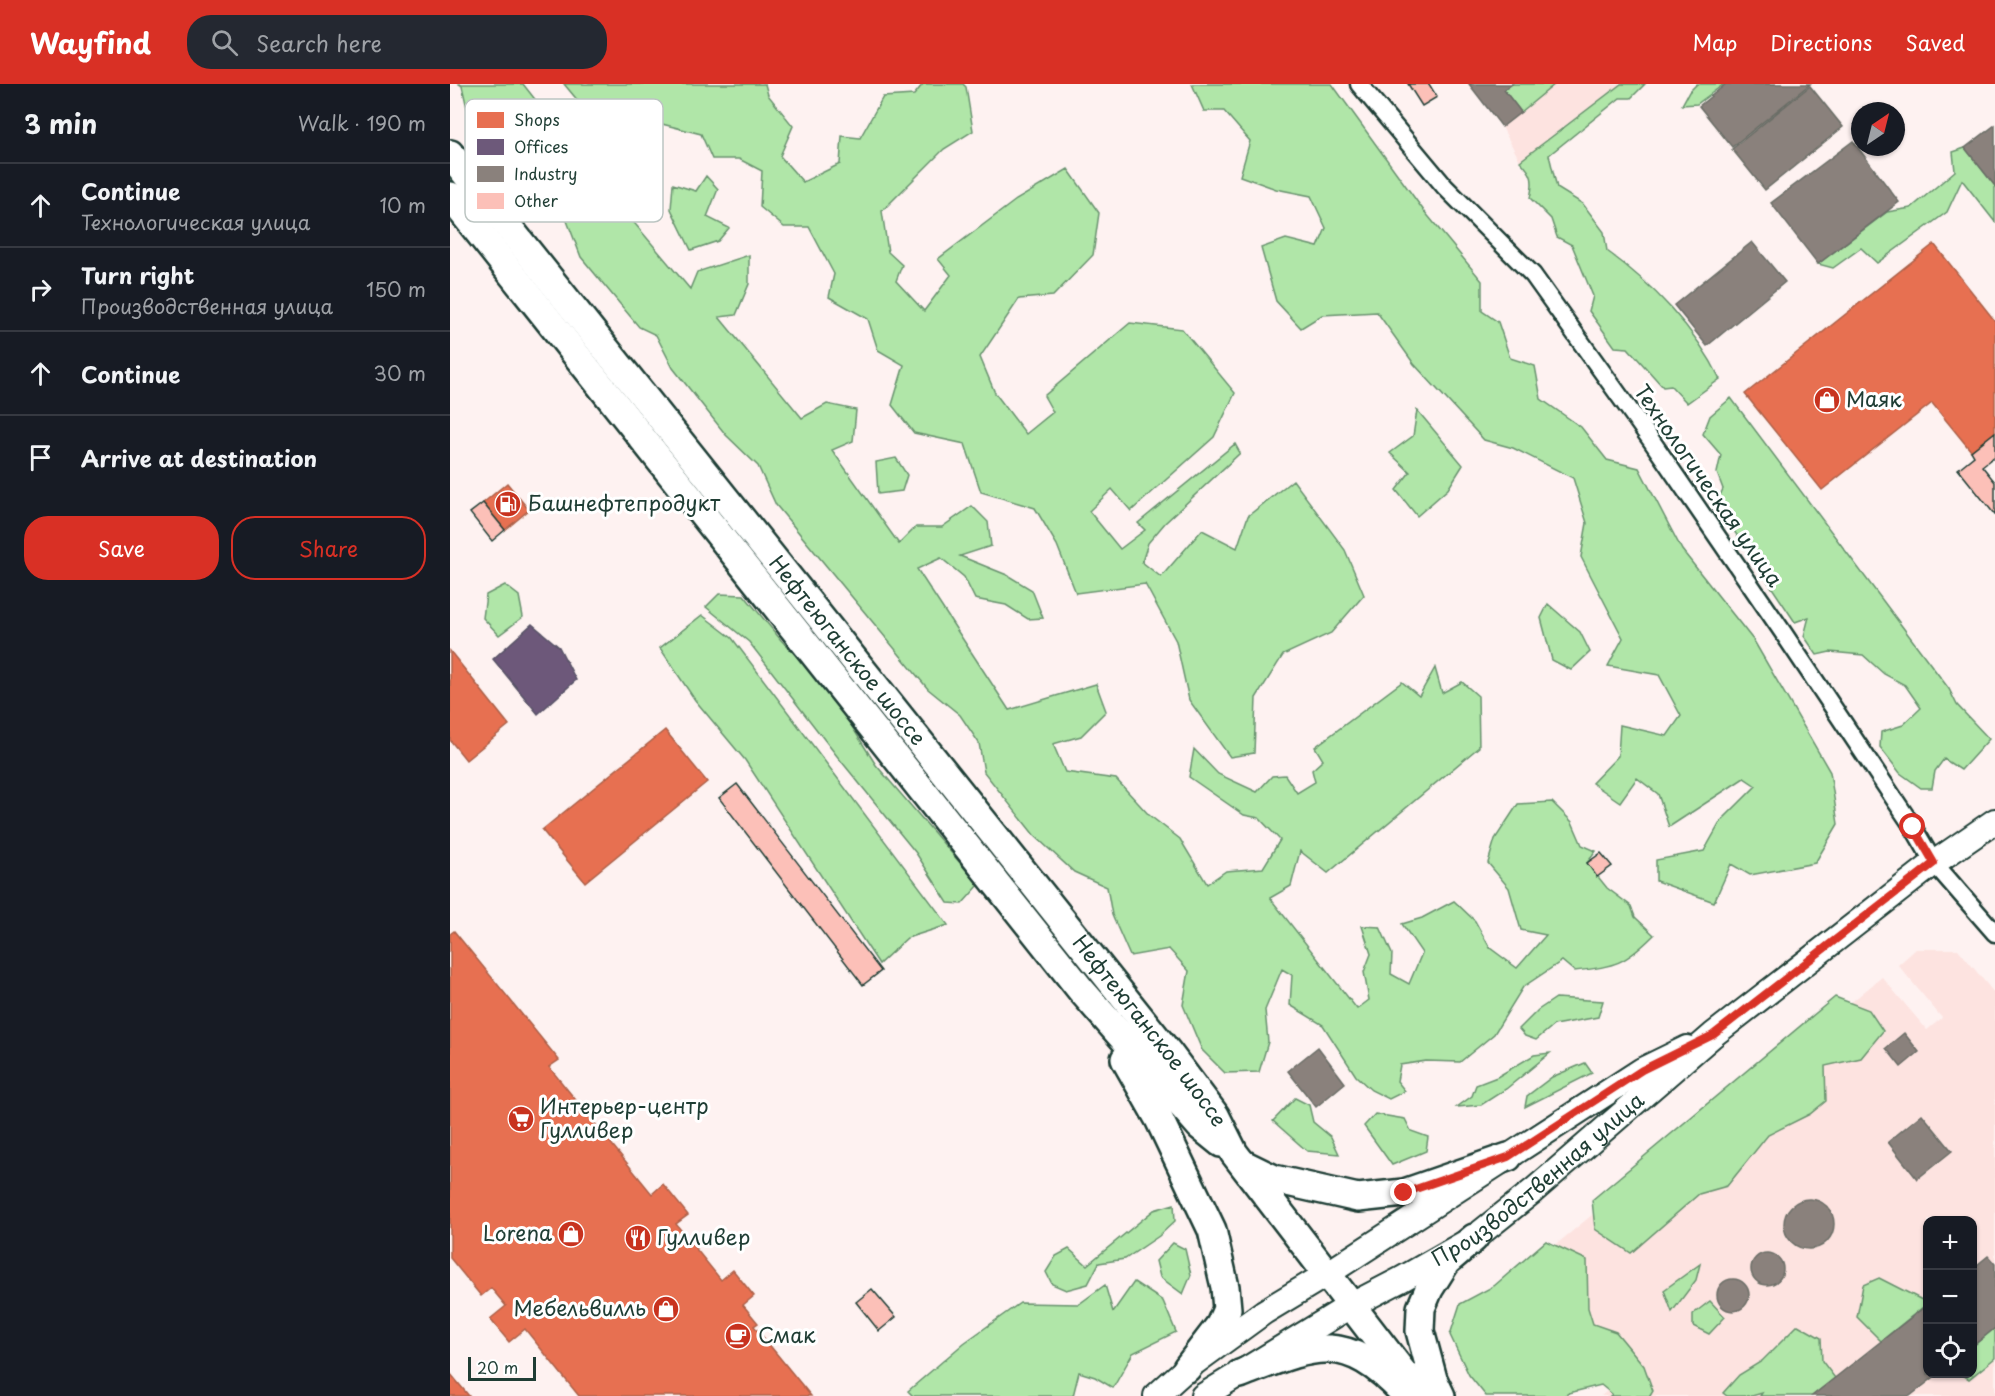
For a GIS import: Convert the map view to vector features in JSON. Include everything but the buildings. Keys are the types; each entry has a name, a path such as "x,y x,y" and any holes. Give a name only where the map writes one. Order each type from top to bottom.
{"main road":[{"name":"Нефтеюганское шоссе","path":"450,154 465,173"},
{"name":"Нефтеюганское шоссе","path":"450,196 465,215"},
{"name":"Нефтеюганское шоссе","path":"471,222 1081,990 1200,1126 1238,1159"},
{"name":"Нефтеюганское шоссе","path":"504,222 1170,1055 1215,1115 1238,1159 1421,1396"},
{"name":"Производственная улица","path":"1203,1396 1350,1305 1402,1279 1474,1238 1533,1191 1713,1035 1934,863 1995,821"},
{"path":"1081,990 1139,1080 1212,1230 1226,1287 1227,1309 1220,1325 1186,1368"},
{"name":"Производственная улица","path":"1156,1396 1186,1368 1264,1312 1327,1274 1642,1070 1713,1035"},
{"path":"1238,1159 1274,1179 1358,1198 1404,1193 1508,1157"},
{"path":"1441,1396 1433,1378 1420,1331 1421,1308 1429,1289 1446,1262 1474,1238"},
{"path":"1240,1374 1294,1353 1331,1348 1350,1352 1370,1364 1390,1378 1407,1396"}],"street":[{"name":"Технологическая улица","path":"1359,84 1445,188 1533,275 1651,440 1913,827 1934,863 1995,933"}],"shaded area":[{"path":"1469,84 1621,84 1520,161 1502,127"},
{"path":"1916,949 1958,949 1995,994 1995,1396 1601,1396 1618,1382 1486,1302 1882,977 1927,1030 1942,1018 1898,965"}],"green space":[{"path":"459,84 523,84 535,99 465,99 462,86"},
{"path":"564,84 765,84 768,95 793,126 780,156 803,182 840,164 842,136 860,138 883,97 914,95 923,84 963,84 966,87 973,131 944,149 882,211 888,252 902,265 896,281 924,311 951,275 938,259 1016,200 1068,169 1099,213 1093,255 1053,296 1019,299 980,357 995,393 1026,434 1053,412 1044,396 1130,323 1182,329 1235,393 1214,437 1131,511 1112,489 1089,511 1120,549 1145,530 1138,523 1235,444 1240,453 1165,523 1148,543 1142,562 1161,577 1202,530 1237,548 1248,516 1293,480 1345,550 1364,595 1331,633 1283,655 1256,698 1254,753 1230,757 1189,700 1176,641 1145,584 1076,593 1057,545 1035,508 981,492 965,444 914,433 892,405 904,365 878,350 868,319 829,297 834,274 809,227 784,227 760,207 762,171 739,159 712,159 701,134 663,124 663,99 576,99"},
{"path":"1192,84 1332,84 1424,211 1482,281 1482,311 1498,322 1510,358 1535,366 1541,399 1581,427 1607,460 1639,468 1682,550 1754,641 1830,772 1838,824 1815,863 1750,875 1731,864 1714,902 1656,881 1656,860 1704,851 1721,821 1756,786 1744,778 1669,827 1658,794 1637,778 1620,802 1592,783 1618,756 1620,725 1667,736 1681,716 1659,675 1608,666 1623,638 1581,557 1587,523 1573,478 1513,448 1484,440 1414,364 1377,312 1322,315 1301,328 1276,301 1261,248 1286,239 1318,247 1326,228 1311,196 1276,189 1240,176 1250,141 1224,111 1204,111"},
{"path":"1512,84 1555,84 1521,112 1504,90"},
{"path":"1621,84 1645,84 1631,98 1620,98 1549,155 1557,188 1583,204 1604,232 1607,251 1656,292 1685,325 1710,360 1720,379 1687,403 1671,386 1663,387 1628,348 1615,347 1589,311 1593,296 1572,245 1557,237 1551,219 1530,198 1531,178 1528,170 1520,161"},
{"path":"1697,84 1724,84 1697,104 1682,105 1689,92"},
{"path":"1965,148 1995,186 1995,222 1962,180 1947,212 1877,263 1861,248 1833,268 1818,264 1887,212 1911,208 1955,171 1953,152"},
{"path":"706,176 718,189 707,217 729,228 718,241 691,250 671,209 673,184 696,191"},
{"path":"567,222 633,222 690,289 697,272 749,255 749,284 736,315 719,317 802,418 827,404 856,410 853,441 832,450 899,544 916,527 942,527 972,506 988,522 991,546 960,556 1007,575 1032,590 1043,618 1028,619 1006,605 975,599 964,577 941,558 917,569 1009,710 1096,684 1106,711 1081,736 1053,744 1065,772 1116,779 1149,815 1180,839 1207,884 1226,871 1263,868 1280,840 1259,818 1244,815 1189,777 1194,749 1218,774 1257,792 1272,776 1285,775 1297,793 1315,782 1312,770 1323,760 1315,747 1402,682 1419,696 1435,668 1442,693 1462,682 1478,696 1479,747 1328,873 1300,851 1291,886 1270,898 1357,1009 1369,1000 1364,972 1371,954 1362,926 1380,927 1392,954 1391,974 1409,984 1422,953 1402,924 1422,918 1454,901 1475,921 1490,948 1517,968 1546,935 1521,930 1509,888 1488,863 1495,839 1518,804 1552,802 1572,822 1582,845 1596,851 1587,863 1607,888 1631,906 1635,917 1654,935 1627,958 1600,968 1574,971 1562,961 1523,987 1494,1034 1460,1062 1426,1061 1400,1065 1397,1081 1405,1091 1389,1099 1371,1090 1356,1076 1323,1025 1290,1005 1292,975 1282,969 1265,1010 1268,1042 1259,1072 1225,1073 1202,1050 1183,1005 1189,971 1169,949 1130,956 1112,915 1107,887 1074,872 1034,835 984,772 979,743 960,715 928,689 776,505 758,466 726,435 673,368 656,335 639,327 581,257"},
{"path":"1731,398 1949,689 1957,705 1989,739 1961,770 1944,759 1935,771 1932,788 1921,788 1900,773 1880,747 1881,732 1903,725 1921,708 1905,685 1884,674 1863,655 1830,652 1817,655 1804,636 1809,617 1795,622 1716,504 1723,489 1717,473 1721,455 1703,434 1710,416"},
{"path":"1417,410 1463,465 1448,489 1417,516 1396,490 1410,472 1390,453 1413,436"},
{"path":"896,458 907,475 902,491 878,494 876,462"},
{"path":"505,585 519,596 523,617 499,635 483,618 486,595"},
{"path":"719,594 744,595 781,640 829,690 876,765 979,885 962,904 948,903 916,853 749,642 706,607"},
{"path":"1548,604 1580,632 1590,652 1571,670 1552,660 1541,618"},
{"path":"702,615 732,638 948,925 907,938 879,964 745,760 695,700 660,648"},
{"path":"1835,997 1869,1010 1883,1031 1861,1058 1825,1066 1826,1101 1810,1114 1768,1135 1727,1186 1699,1194 1631,1253 1595,1229 1592,1200"},
{"path":"1556,998 1603,1001 1598,1017 1554,1025 1536,1040 1525,1036 1519,1029 1538,1010"},
{"path":"1550,1053 1506,1089 1481,1105 1457,1107 1472,1096 1476,1085 1497,1077 1534,1055"},
{"path":"1585,1063 1592,1073 1525,1107 1527,1096 1552,1077"},
{"path":"1295,1098 1309,1105 1313,1122 1331,1137 1339,1154 1307,1151 1273,1121"},
{"path":"1375,1114 1405,1119 1411,1131 1428,1137 1426,1151 1392,1165 1364,1126"},
{"path":"1174,1204 1175,1221 1159,1236 1125,1259 1099,1263 1088,1284 1066,1290 1052,1284 1046,1272 1056,1256 1069,1249 1087,1265 1154,1210"},
{"path":"1546,1241 1587,1260 1588,1308 1593,1324 1616,1332 1644,1366 1653,1391 1650,1396 1610,1396 1612,1394 1601,1385 1564,1396 1486,1396 1469,1375 1450,1335 1460,1304 1494,1286"},
{"path":"1173,1243 1185,1249 1191,1275 1183,1294 1160,1277 1156,1261"},
{"path":"1700,1264 1696,1280 1672,1312 1664,1290"},
{"path":"1879,1278 1923,1300 1923,1307 1881,1341 1857,1317 1863,1285"},
{"path":"1134,1282 1163,1301 1176,1332 1133,1353 1113,1388 1095,1377 1079,1372 1073,1396 913,1396 908,1391 964,1343 1020,1303 1079,1304 1105,1285 1113,1312"},
{"path":"1710,1301 1725,1317 1709,1334 1693,1326 1693,1314"},
{"path":"1798,1325 1821,1338 1822,1361 1835,1378 1812,1396 1760,1396 1762,1393 1752,1396 1727,1396 1723,1393 1739,1375 1762,1361"},
{"path":"1995,1328 1995,1358 1977,1373 1977,1343"}],"place":[{"name":"Маяк","path":"1827,400"},
{"name":"Башнефтепродукт","path":"508,504"},
{"name":"Интерьер-центр Гулливер","path":"521,1119"},
{"name":"Lorena","path":"571,1234"},
{"name":"Гулливер","path":"638,1238"},
{"name":"Мебельвилль","path":"666,1309"},
{"name":"Смак","path":"738,1336"}],"route":[{"path":"1404,1193 1508,1157 1642,1070 1713,1035 1934,863 1913,827"}]}
